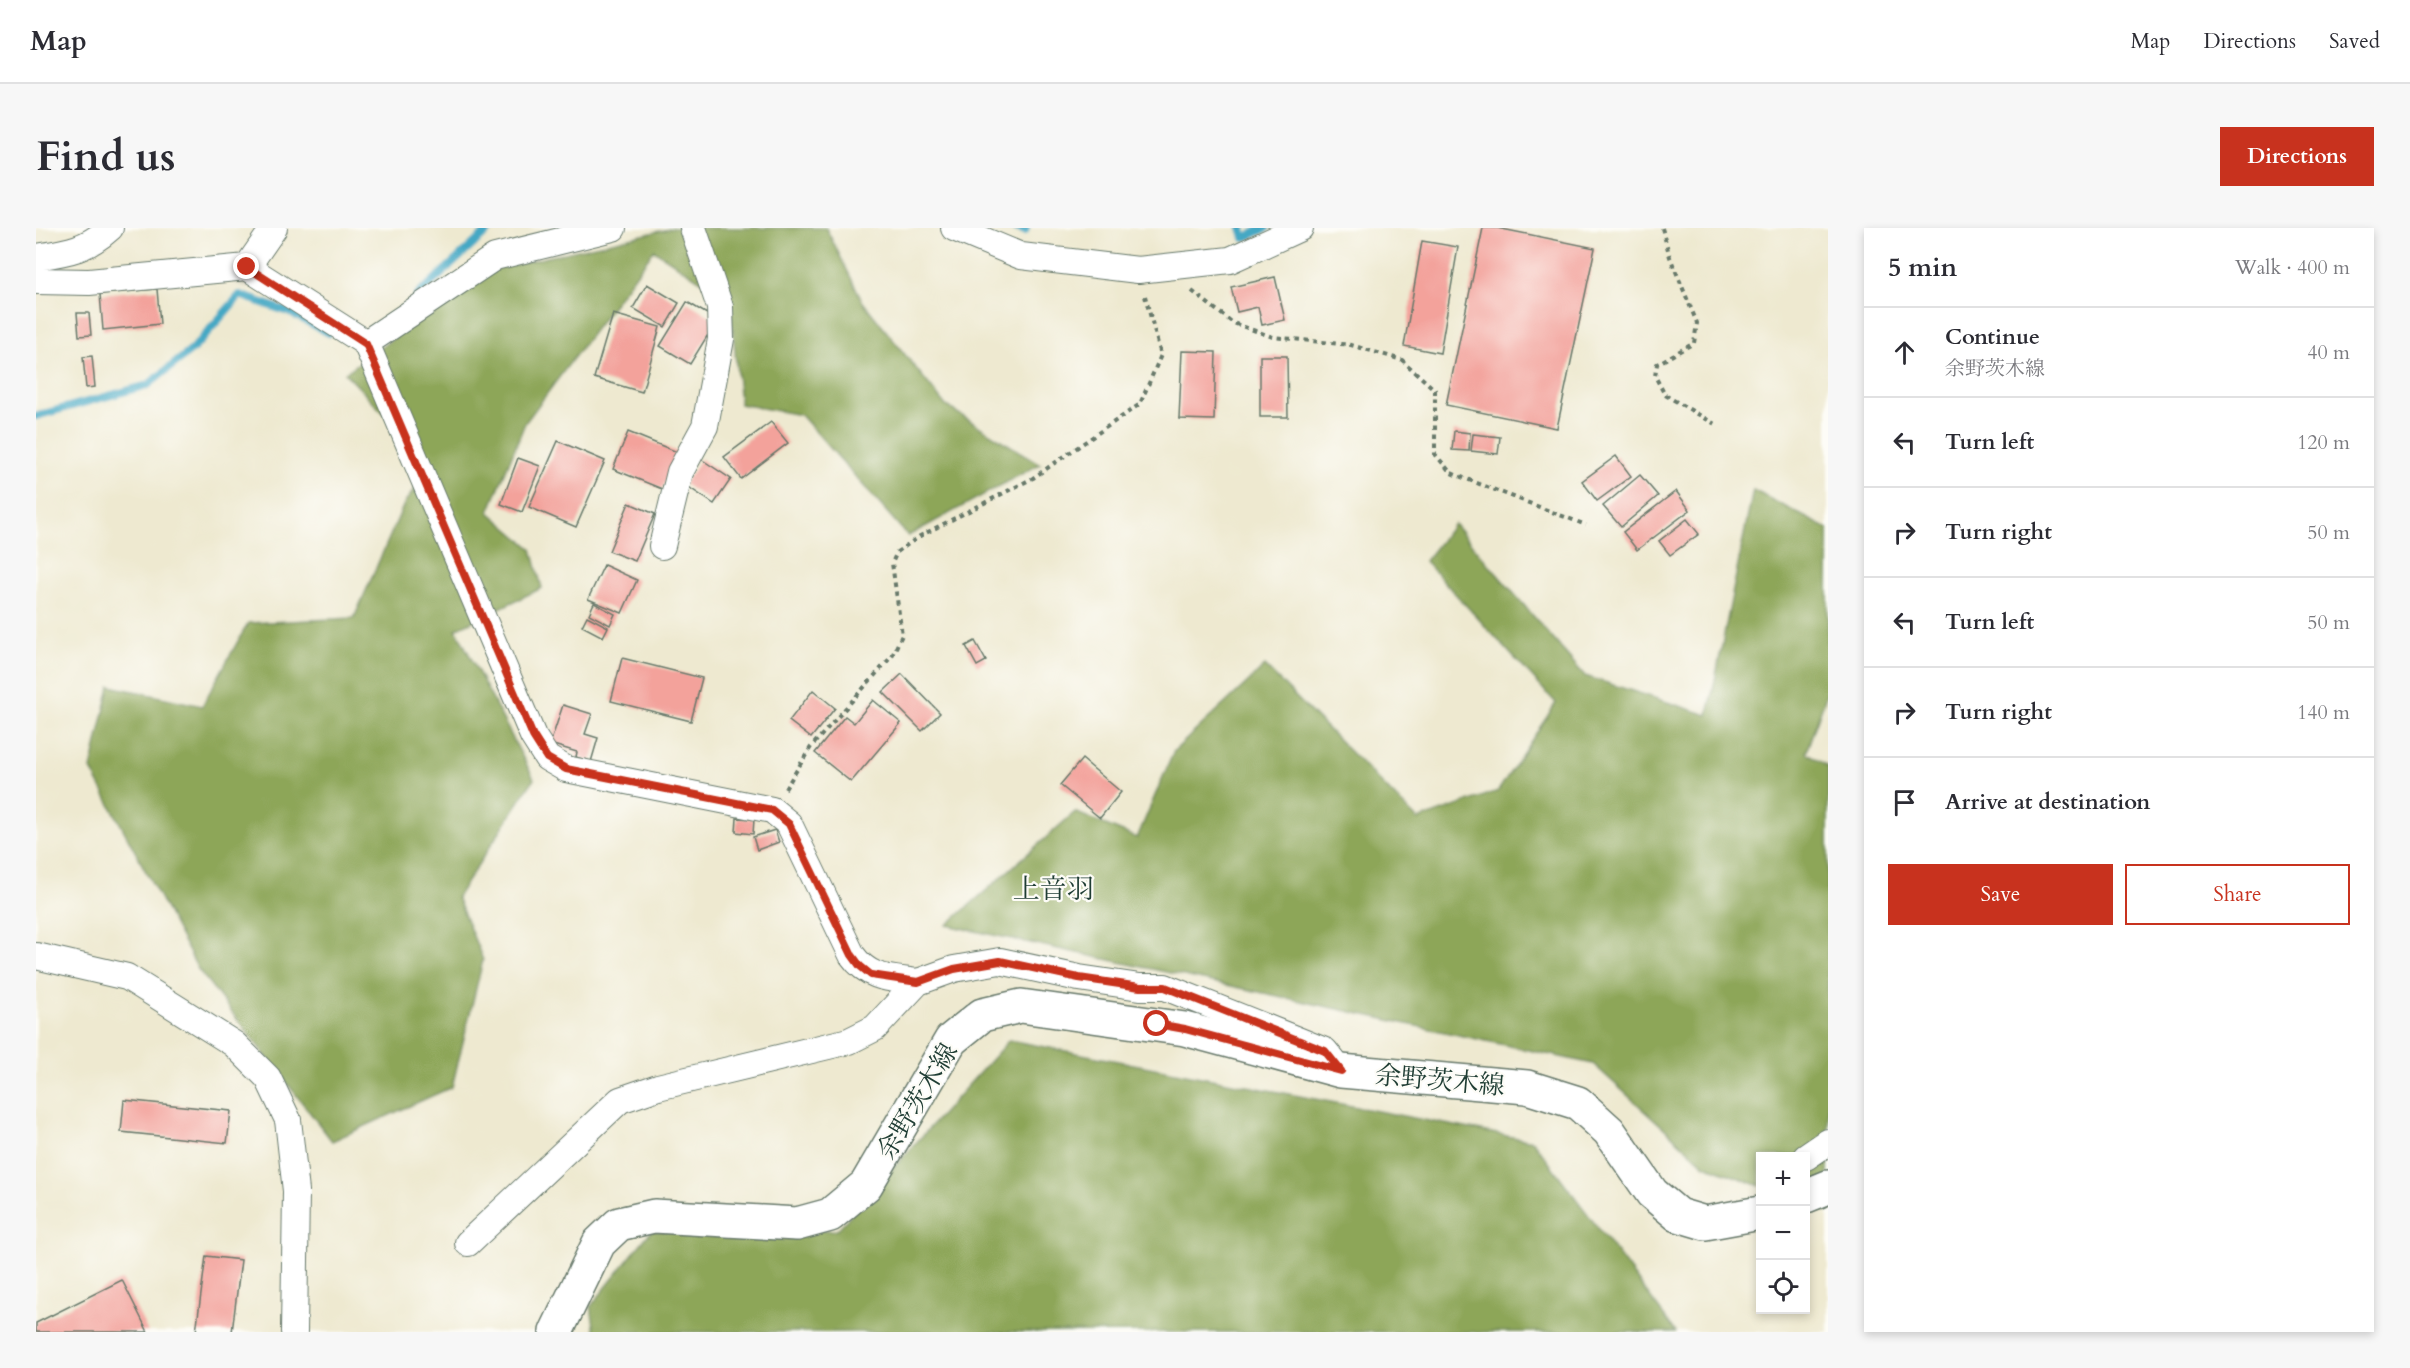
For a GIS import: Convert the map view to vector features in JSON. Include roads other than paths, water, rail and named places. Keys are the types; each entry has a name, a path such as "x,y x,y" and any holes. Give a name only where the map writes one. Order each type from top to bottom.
{"main road":[{"name":"余野茨木線","path":"556,1332 599,1243 619,1224 654,1216 797,1224 830,1215 866,1185 951,1040 982,1015 1021,1006 1185,1029 1341,1071 1527,1087 1578,1103 1610,1131 1652,1193 1678,1215 1705,1223 1756,1213"},
{"path":"1810,1194 1828,1187"}],"street":[{"path":"36,257 69,252 91,244 110,228"},
{"path":"247,267 274,228"},
{"path":"366,344 495,257 613,228"},
{"path":"662,546 680,472 705,426 721,339 720,307 693,228"},
{"path":"954,228 1021,256 1149,269 1230,260 1300,228"},
{"path":"36,281 89,282 247,267 366,344 533,736 547,758 566,769 772,810 789,824 852,955 860,966 871,975 918,982"},
{"path":"36,956 127,977 234,1044 268,1078 288,1120 296,1191 294,1332"},
{"path":"468,1243 620,1100 658,1087 849,1041 875,1028 918,982 954,969 1000,961 1079,978 1140,987 1165,987 1325,1051 1341,1071"},
{"path":"1810,1154 1828,1142"}],"waterway":[{"path":"417,296 491,228"},
{"path":"1016,228 1025,231 1026,228"},
{"path":"1242,228 1244,238 1266,228"},
{"path":"36,416 148,385 193,349 240,295 291,313 329,333"}],"district":[{"name":"上音羽","path":"1053,889"}]}
